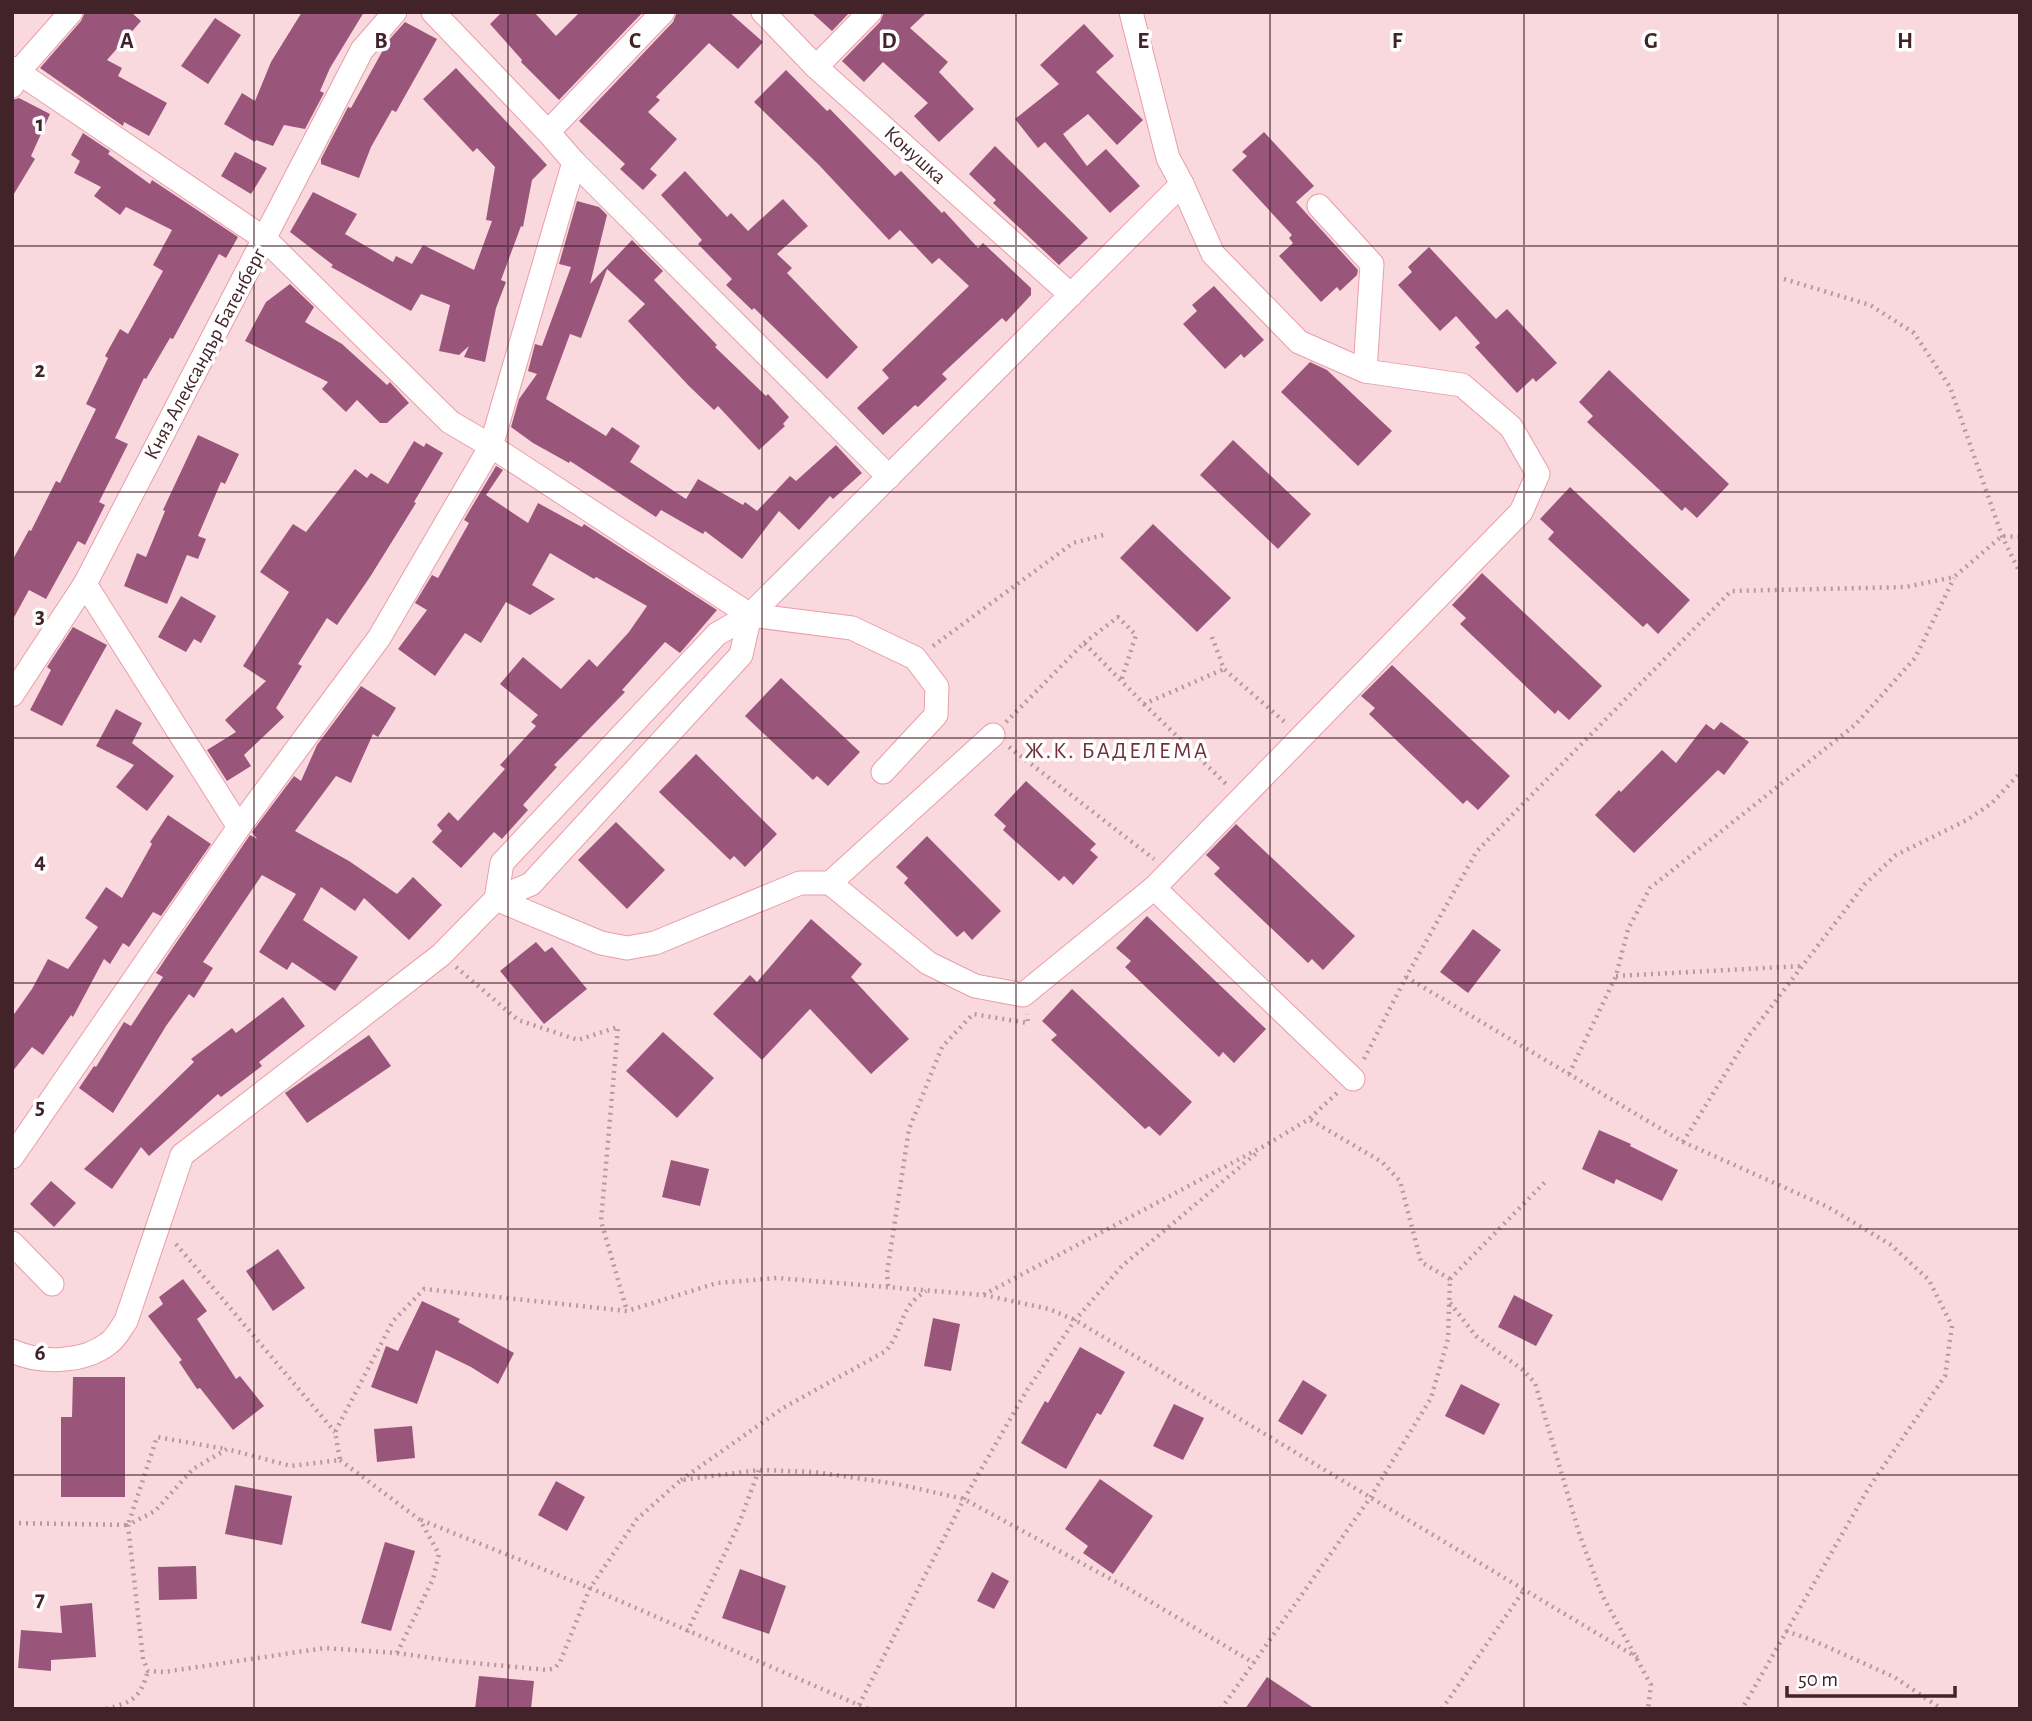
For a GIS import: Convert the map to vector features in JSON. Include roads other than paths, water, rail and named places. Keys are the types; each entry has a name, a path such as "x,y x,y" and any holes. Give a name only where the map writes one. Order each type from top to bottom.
{"street":[{"path":"71,12 14,75 265,239 450,422 750,615 852,628 915,658 937,687 936,715 883,772"},
{"name":"Княз Александър Батенберг","path":"12,695 85,584 362,50 395,12"},
{"path":"433,12 574,162 889,477"},
{"path":"548,132 663,12"},
{"name":"Конушка","path":"763,12 816,67 1071,295"},
{"path":"816,67 870,12"},
{"path":"496,899 601,943 627,948 655,943 800,883 830,883 928,963 975,986 1023,995 1161,879 1521,512 1538,474 1511,427 1462,385 1365,371 1299,342 1213,254 1168,158 1131,12"},
{"path":"12,1157 239,827 379,638 491,446 574,162"},
{"path":"496,899 502,863 717,634 750,615 1182,184"},
{"path":"1319,206 1372,264 1365,371"},
{"path":"85,584 239,827"},
{"path":"12,1351 55,1360 90,1354 110,1343 127,1321 182,1155 441,955 496,899 531,884 741,655 750,615"},
{"path":"830,883 993,735"},
{"path":"1161,879 1353,1079"},
{"path":"12,1243 52,1284"}],"district":[{"name":"Ж.К. БАДЕЛЕМА","path":"1117,751"}]}
